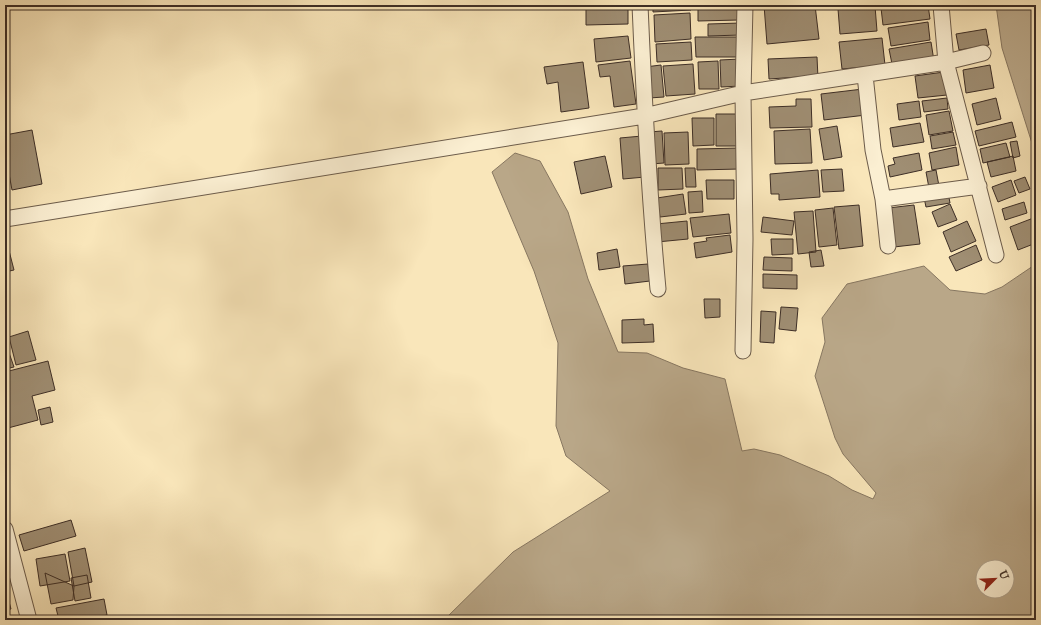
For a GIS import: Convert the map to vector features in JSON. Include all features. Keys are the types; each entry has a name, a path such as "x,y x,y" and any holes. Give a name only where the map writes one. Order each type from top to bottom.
{"street":[{"path":"640,5 644,116 658,289"},
{"path":"742,351 745,239 743,93 745,5"},
{"path":"941,5 946,62 996,255"},
{"path":"10,218 644,116 743,93 946,62 983,53"},
{"path":"865,75 873,150 883,200 888,246"},
{"path":"883,200 979,186"},
{"path":"5,529 29,620"}],"shaded area":[{"path":"996,5 1036,5 1036,156 1002,48"},
{"path":"515,153 540,161 568,212 588,279 618,352 647,353 683,368 725,379 742,451 754,449 780,455 829,476 852,490 873,499 876,493 843,454 835,438 815,376 825,342 822,318 847,284 924,266 950,290 985,294 1002,287 1036,264 1036,620 444,620 513,552 610,491 566,456 556,426 558,343 534,271 492,172"}],"building":[{"path":"586,5 628,5 628,24 586,25"},
{"path":"653,5 690,5 691,10 653,12"},
{"path":"698,5 739,5 739,20 698,21"},
{"path":"764,5 815,5 819,39 767,44"},
{"path":"901,5 928,5 930,19 883,25 881,8"},
{"path":"875,6 877,31 840,34 838,9"},
{"path":"690,13 691,39 655,42 654,15"},
{"path":"928,22 930,40 891,46 888,28"},
{"path":"741,23 741,35 708,36 708,24"},
{"path":"986,29 989,45 959,50 956,34"},
{"path":"628,36 631,58 596,62 594,39"},
{"path":"695,37 740,37 741,57 696,57"},
{"path":"882,38 885,65 842,69 839,42"},
{"path":"691,42 692,60 657,62 656,44"},
{"path":"931,42 934,61 892,64 889,49"},
{"path":"817,57 818,78 798,80 798,77 769,79 768,59"},
{"path":"740,59 741,86 721,87 720,60"},
{"path":"630,61 636,104 614,107 610,76 600,77 598,65"},
{"path":"718,61 719,89 699,89 698,62"},
{"path":"583,62 589,108 561,112 558,82 547,84 544,67"},
{"path":"693,64 695,94 666,96 663,66"},
{"path":"661,65 664,97 649,98 645,67"},
{"path":"990,65 994,88 966,93 963,70"},
{"path":"944,72 947,95 918,98 915,76"},
{"path":"863,89 866,115 824,120 821,94"},
{"path":"947,98 948,109 924,112 922,101"},
{"path":"996,98 1001,119 977,125 972,104"},
{"path":"796,99 811,99 812,127 770,128 769,107 796,106"},
{"path":"919,101 921,117 899,120 897,104"},
{"path":"949,111 953,131 929,135 926,115"},
{"path":"716,114 736,114 737,146 716,146"},
{"path":"692,118 714,118 714,145 693,146"},
{"path":"1012,122 1016,137 979,146 975,131"},
{"path":"920,123 924,142 893,147 890,128"},
{"path":"837,126 842,157 824,160 819,129"},
{"path":"810,129 812,163 775,164 774,131"},
{"path":"32,130 42,184 12,190 5,152 5,135"},
{"path":"662,131 664,163 651,164 649,132"},
{"path":"688,132 689,164 665,165 664,133"},
{"path":"953,132 956,145 932,149 930,136"},
{"path":"642,136 645,177 623,179 620,138"},
{"path":"1017,141 1020,156 1013,158 1010,142"},
{"path":"1006,143 1010,157 983,163 980,149"},
{"path":"956,147 959,165 932,170 929,153"},
{"path":"739,148 740,169 697,170 697,149"},
{"path":"919,153 922,170 890,177 888,166 895,164 893,158"},
{"path":"605,156 612,187 581,194 574,162"},
{"path":"1013,156 1016,171 991,177 987,162"},
{"path":"658,168 682,168 683,189 658,190"},
{"path":"685,168 695,168 696,187 686,187"},
{"path":"842,169 844,191 823,192 821,170"},
{"path":"818,170 820,197 779,200 779,194 771,194 770,174"},
{"path":"936,170 939,186 929,188 926,172"},
{"path":"1025,177 1030,189 1019,193 1014,181"},
{"path":"706,180 734,180 734,199 707,199"},
{"path":"1011,180 1016,195 998,202 992,187"},
{"path":"947,187 950,203 926,207 923,193"},
{"path":"702,191 703,212 689,213 688,192"},
{"path":"683,194 686,214 660,217 657,198"},
{"path":"1024,202 1027,213 1005,220 1002,209"},
{"path":"950,204 957,220 938,227 932,212"},
{"path":"859,205 863,246 839,249 834,207"},
{"path":"914,205 920,244 894,247 888,208"},
{"path":"833,208 837,245 819,247 815,210"},
{"path":"813,211 816,252 798,254 794,212"},
{"path":"729,214 731,233 693,237 690,218"},
{"path":"763,217 794,221 792,235 761,232"},
{"path":"1036,217 1036,243 1018,250 1010,227"},
{"path":"687,221 688,239 657,242 656,224"},
{"path":"967,221 976,241 951,252 943,232"},
{"path":"5,235 14,270 5,272"},
{"path":"730,235 732,252 696,258 694,243 707,241 706,238"},
{"path":"771,239 793,239 793,254 772,255"},
{"path":"976,245 982,260 956,271 949,257"},
{"path":"617,249 620,267 599,270 597,253"},
{"path":"821,250 824,266 811,267 809,252"},
{"path":"764,257 792,258 792,271 763,270"},
{"path":"648,264 650,281 625,284 623,266"},
{"path":"763,274 797,275 797,289 763,288"},
{"path":"704,299 720,299 720,317 705,318"},
{"path":"781,307 798,308 796,331 779,329"},
{"path":"761,311 776,312 774,343 760,342"},
{"path":"644,319 644,325 653,324 654,342 622,343 622,320"},
{"path":"28,331 36,360 16,365 9,337"},
{"path":"5,347 7,347 14,367 5,369"},
{"path":"48,361 55,390 32,396 38,420 8,428 5,417 5,372"},
{"path":"50,407 53,422 41,425 38,410"},
{"path":"71,520 76,536 24,551 19,535"},
{"path":"85,548 92,582 74,586 68,552"},
{"path":"65,554 70,581 40,586 36,559"},
{"path":"45,573 74,586 73,600 51,604"},
{"path":"87,575 91,598 75,601 71,578"},
{"path":"5,587 11,609 5,610"},
{"path":"104,599 107,615 83,620 59,620 56,608"}]}
